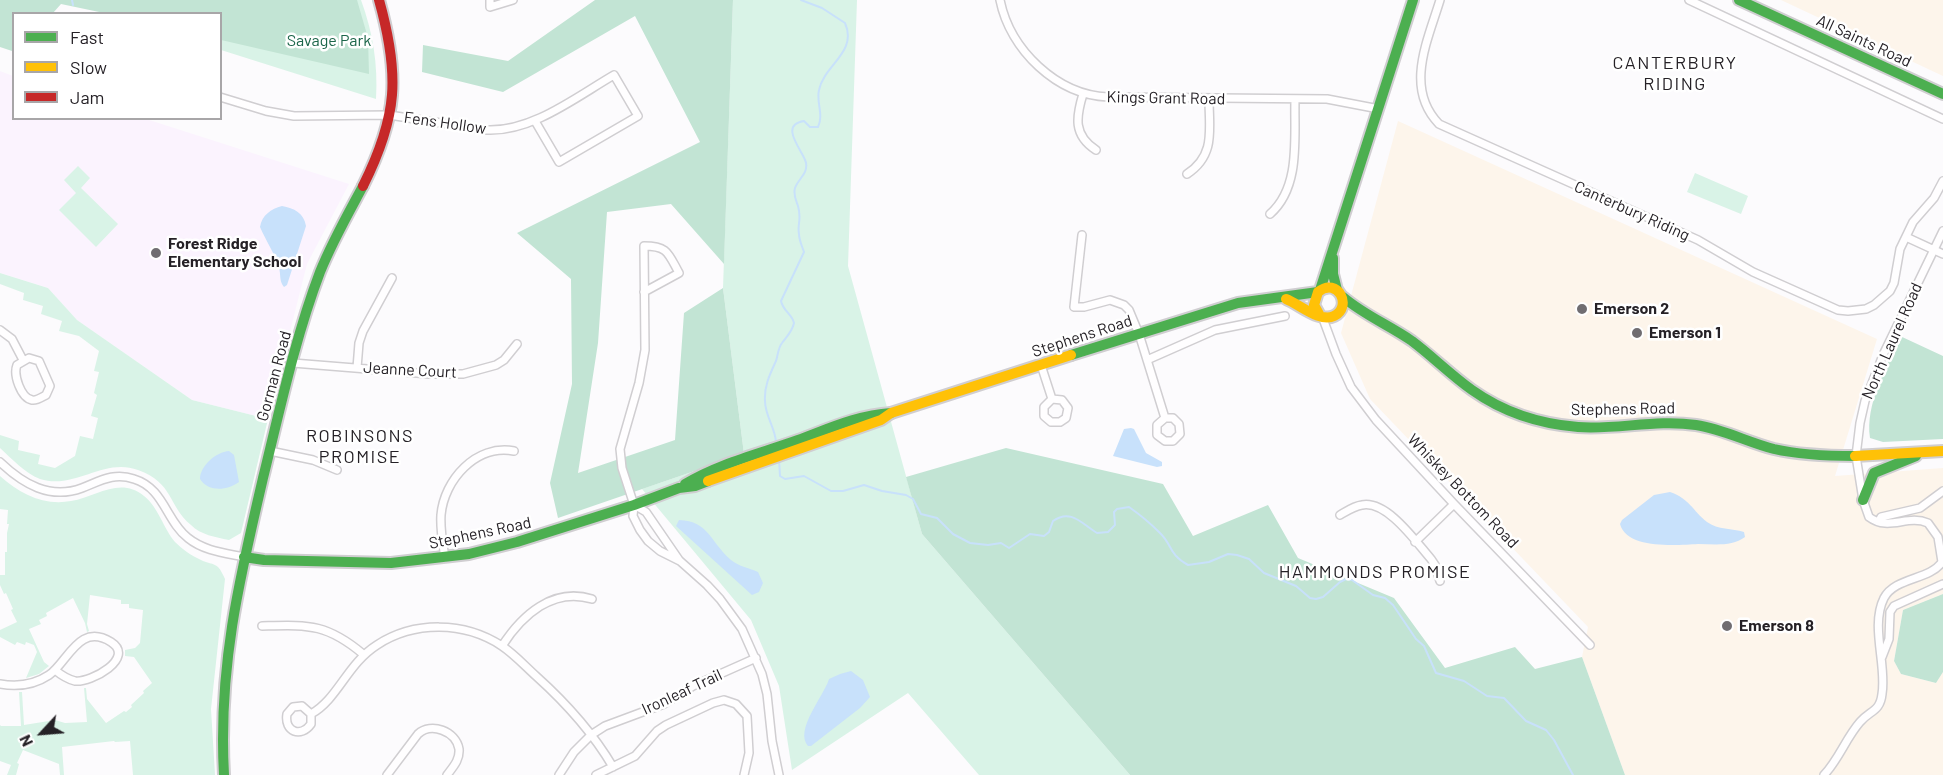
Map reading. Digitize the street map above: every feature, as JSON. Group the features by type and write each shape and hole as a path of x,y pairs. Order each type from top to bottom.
{"street":[{"name":"Gorman Road","path":"224,775 221,730 224,672 231,617 270,451 323,263 378,155 389,115 393,85 392,63 390,43 378,0"},
{"path":"490,0 490,7 513,0"},
{"name":"Kings Grant Road","path":"999,0 1013,33 1038,66 1053,79 1083,94 1108,97 1342,101 1378,109"},
{"path":"1334,246 1333,274 1343,307 1332,317 1321,315 1314,305 1314,300 1334,246 1413,0"},
{"name":"Canterbury Riding","path":"1440,0 1422,55 1420,76 1428,109 1433,118 1446,129 1698,240 1753,272 1838,310 1866,309 1883,298 1894,283 1898,256 1913,222 1934,198 1943,181"},
{"path":"1689,0 1943,119"},
{"name":"All Saints Road","path":"1739,0 1943,94"},
{"name":"Fens Hollow","path":"222,98 286,115 389,115 495,130 516,128 535,121 614,75 638,116 559,162 535,121"},
{"path":"1083,94 1077,113 1077,122 1087,145 1096,150"},
{"path":"1187,174 1201,163 1208,148 1209,99"},
{"path":"1270,214 1284,199 1292,173 1295,99"},
{"name":"North Laurel Road","path":"1863,500 1856,456 1860,423 1873,377 1943,231"},
{"path":"1082,235 1074,307 1084,308 1110,300 1118,302 1129,310 1139,334 1165,418"},
{"path":"1906,237 1943,254"},
{"path":"644,292 679,273 668,252 663,248 644,246 644,292 645,350 620,449 622,468 634,505 633,516 640,530 648,542 680,561"},
{"path":"357,368 359,343 363,331 392,278"},
{"path":"1319,291 1328,287 1340,293"},
{"name":"Stephens Road","path":"244,557 264,560 392,562 445,558 517,542 634,505 679,488 695,486 759,458 816,438 881,420 891,413 1238,303 1319,291"},
{"name":"Stephens Road","path":"1340,293 1368,316 1405,337 1472,390 1520,416 1580,427 1659,422 1689,424 1720,430 1781,450 1823,456 1943,451"},
{"name":"Stephens Road","path":"1284,298 1298,302 1321,315"},
{"name":"Stephens Road","path":"1339,313 1368,316"},
{"name":"Whiskey Bottom Road","path":"1334,345 1333,329 1339,313"},
{"name":"Whiskey Bottom Road","path":"1321,315 1343,371 1362,403 1389,436 1590,645"},
{"path":"1147,360 1215,330 1285,316"},
{"path":"0,330 12,339 23,360"},
{"name":"Jeanne Court","path":"293,363 429,374 463,374 496,365 504,360 517,344"},
{"path":"29,358 39,361 50,386 46,395 36,400 24,394 15,375 17,365 23,360 29,358"},
{"path":"1041,365 1052,399"},
{"path":"445,558 441,514 449,488 458,474 477,457 496,450 514,451"},
{"path":"270,451 313,460 337,470"},
{"path":"1824,775 1860,721 1878,708 1883,693 1878,627 1884,597 1897,587 1939,566 1942,559 1938,537 1928,523 1910,520 1884,525 1869,517 1863,500 1869,480 1874,473 1926,452"},
{"path":"0,462 21,481 51,492 79,489 98,480 115,476 144,483 160,497 174,524 189,539 208,549 244,557"},
{"path":"1879,521 1881,517 1920,508 1943,491"},
{"path":"1340,515 1360,505 1370,504 1389,513 1436,565 1440,581"},
{"path":"1415,542 1454,504"},
{"path":"634,505 646,512 680,561 720,598 742,629 756,658 767,694 772,741 779,775"},
{"path":"1881,660 1889,639 1890,612 1894,606 1943,584"},
{"path":"502,646 522,619 546,603 580,595 592,599"},
{"path":"262,626 300,625 327,630 349,642 363,654"},
{"path":"311,714 320,709 329,699 363,654 392,636 425,627 465,630 502,646 554,692 591,735 613,767"},
{"path":"0,684 30,684 48,676 74,646 89,638 97,637 111,642 118,651 113,664 89,680 68,679 55,670"},
{"name":"Ironleaf Trail","path":"559,775 574,752 591,735 619,719 664,704 693,686 756,658"},
{"path":"596,775 634,756 657,731 666,725 724,700 736,704 747,716 749,753 744,775"},
{"path":"387,775 418,734 422,730 435,727 453,739 459,750 456,763 447,775"}],"shaded area":[{"path":"1781,0 1943,0 1943,76"},
{"name":"Forest Ridge Elementary School","path":"0,71 12,76 12,120 149,120 349,184 307,264 268,419 192,400 77,320 48,288 0,273"},
{"path":"1398,121 1877,339 1835,476 1943,468 1943,594 1903,610 1894,661 1901,674 1936,683 1943,672 1943,775 1625,775 1582,657 1588,627 1370,399 1341,333"}],"green space":[{"name":"Savage Park","path":"0,0 357,0 368,38 369,74 222,40 222,12 99,12 61,4 54,12 12,12 12,51 0,47"},
{"name":"Savage Park","path":"65,0 361,0 374,49 376,99 222,50 222,12 198,12"},
{"path":"595,0 733,0 724,264 671,204 607,212 598,343 578,473 675,440 684,313 723,288 744,454 558,518 550,483 572,384 571,279 517,233 700,142 635,16 503,92 422,72 423,45 508,61"},
{"path":"733,0 857,0 848,266 922,534 1130,775 979,775 908,693 792,770 779,686 751,620 642,489 744,454 723,288"},
{"path":"78,166 90,178 81,188 118,224 96,247 59,210 76,193 64,180"},
{"path":"1695,173 1748,196 1741,214 1687,192"},
{"path":"0,273 48,288 77,320 192,400 268,419 241,533 229,540 199,531 184,518 158,481 138,470 113,467 65,480 40,479 29,473 0,448 0,435 19,441 18,450 40,455 38,464 55,468 75,456 80,436 93,439 98,418 91,416 97,395 94,393 99,372 94,371 99,351 79,336 59,331 62,321 41,314 43,306 23,300 24,293 0,284"},
{"path":"1900,336 1943,356 1943,439 1883,442 1870,438 1869,425 1874,399"},
{"path":"1006,448 1163,484 1193,536 1268,505 1298,558 1394,598 1445,668 1515,647 1535,669 1582,657 1625,775 1130,775 922,534 906,477"},
{"path":"0,476 24,493 51,502 71,501 117,488 135,490 153,506 178,545 203,561 218,567 225,579 211,709 215,775 133,775 130,741 114,741 62,747 64,775 60,775 59,764 23,750 17,763 19,764 16,775 7,775 11,765 0,761 0,725 21,726 19,692 22,692 24,725 55,720 65,723 87,722 84,688 86,688 87,699 106,723 132,707 131,705 152,683 134,657 125,656 125,650 135,648 140,643 143,610 129,608 129,604 121,604 121,600 90,595 87,624 89,631 87,632 73,598 46,613 47,616 39,620 41,624 29,629 44,662 49,666 39,674 26,678 37,652 34,645 17,642 15,645 0,637 0,630 17,622 6,593 4,594 0,585 0,575 5,575 9,524 7,524 8,510 0,509"},
{"path":"1943,594 1943,672 1936,683 1901,674 1894,661 1903,610"}],"water":[{"path":"282,206 298,212 306,226 287,285 284,287 277,263 260,227 268,213"},
{"path":"1124,429 1134,429 1146,453 1162,462 1162,466 1157,467 1113,456"},
{"path":"229,451 234,455 239,482 218,489 203,483 200,479 206,465 214,457"},
{"path":"1670,492 1687,501 1711,525 1744,532 1745,537 1723,544 1666,545 1642,542 1625,532 1620,524 1622,520 1654,495"},
{"path":"679,520 697,524 709,534 731,560 758,572 763,583 759,592 752,595 676,526"},
{"path":"851,671 863,680 870,697 860,708 808,746 805,739 807,722 829,679"}],"waterway":[{"path":"72,0 73,5"},
{"path":"776,442 765,406 765,390 780,347 794,323 781,301 804,252 799,230 799,211 794,193 796,185 806,170 806,163 795,140 793,128 804,121 810,127 818,127 820,122 819,90 822,81 844,50 848,33 845,23 822,8 801,0"},
{"path":"779,459 780,476 785,479 804,476 831,491 843,491 864,485 906,495 913,499 921,514 937,518 953,534 970,543 988,545 1001,543 1009,548 1030,534 1044,536 1049,532 1053,521 1065,516 1076,519 1097,533 1108,532 1115,525 1114,512 1117,509 1129,507 1159,532 1177,557 1188,565 1209,562 1228,554 1237,555 1249,559 1264,573 1296,586 1310,598 1316,599 1323,597 1340,582 1346,579 1352,580 1373,595 1385,598 1393,605 1416,639 1424,646 1436,673 1464,681 1487,696 1504,698 1526,721 1546,730 1573,775"}],"traffic: fast":[{"path":"1320,290 1413,0"},
{"path":"1739,0 1943,94"},
{"path":"224,775 223,736 227,661 246,553 263,478 288,374 311,297 340,228 363,186"},
{"path":"1333,258 1333,274 1337,290"},
{"path":"1071,355 1238,303 1318,292"},
{"path":"1343,297 1412,341 1484,398 1522,416 1550,423 1593,428 1681,423 1716,429 1784,451 1814,455 1855,456"},
{"path":"685,484 726,465 843,423 891,413"},
{"path":"1863,500 1874,473 1916,456"},
{"path":"244,557 264,560 391,563 469,554 517,542 634,505 679,488 695,486 708,481"}],"traffic: slow":[{"path":"1286,299 1316,315 1334,316 1340,312 1343,300 1337,290 1325,288 1318,292 1314,305 1319,314"},
{"path":"708,481 881,420 891,413 1071,355"},
{"path":"1855,456 1943,451"}],"traffic: jam":[{"path":"363,186 383,138 392,95 390,51 379,0"}],"place":[{"name":"Forest Ridge Elementary School","path":"156,253"},
{"name":"Emerson 2","path":"1582,309"},
{"name":"Emerson 1","path":"1637,333"},
{"name":"Emerson 8","path":"1727,626"}],"district":[{"name":"CANTERBURY RIDING","path":"1675,73"},
{"name":"ROBINSONS PROMISE","path":"360,446"},
{"name":"HAMMONDS PROMISE","path":"1375,572"}]}
